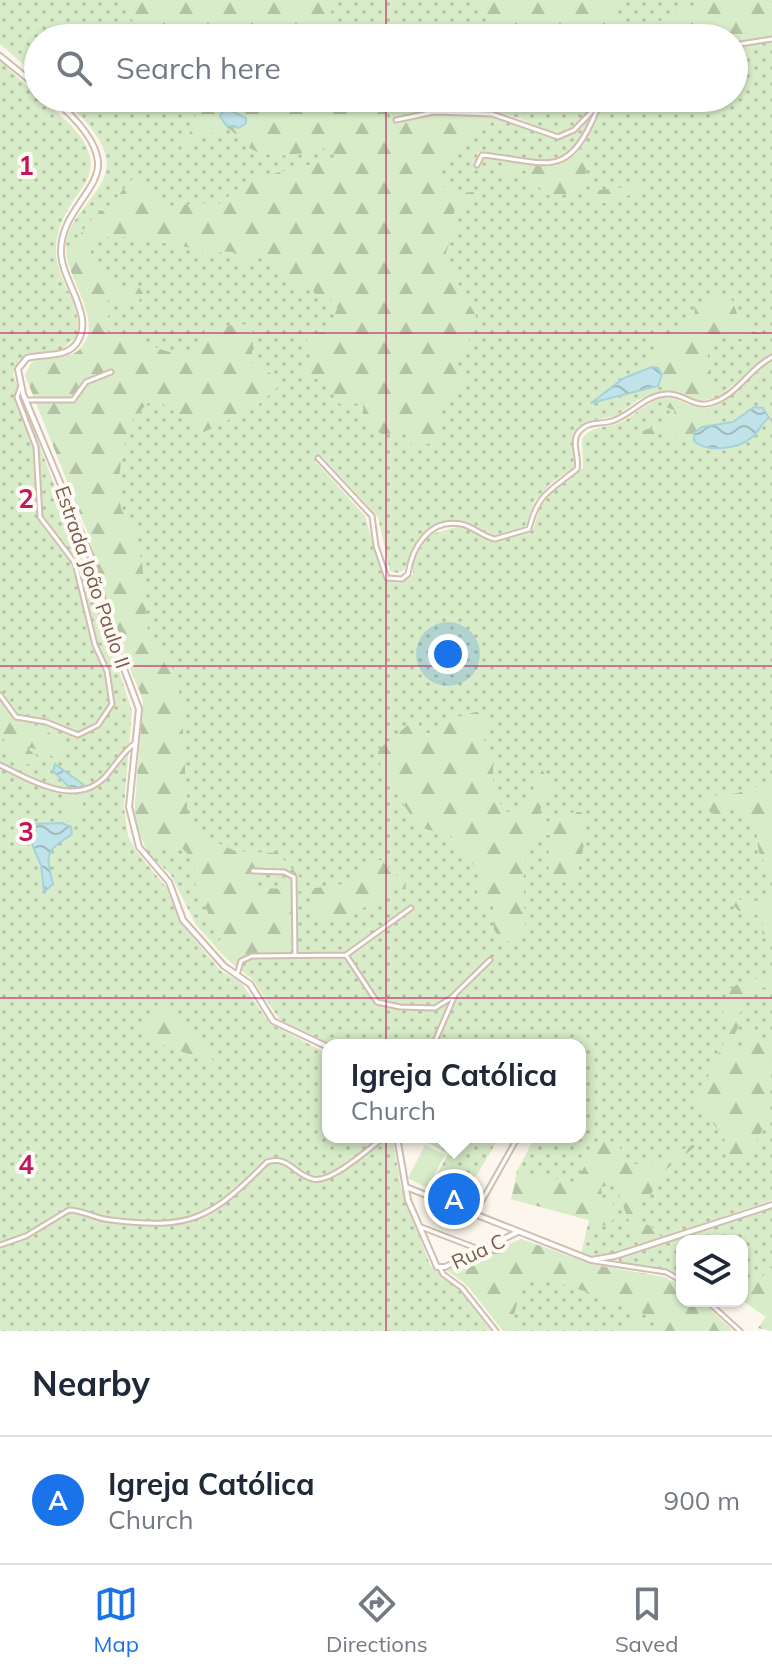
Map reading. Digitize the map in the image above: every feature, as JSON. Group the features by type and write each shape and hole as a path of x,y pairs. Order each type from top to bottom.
{"street":[{"path":"748,43 772,39"},
{"path":"0,56 24,76"},
{"path":"0,695 16,717 46,722 73,734 84,734 98,725 112,704 107,671 95,645 77,568 40,517 36,447 17,397 21,386 18,369 23,361 70,350 78,341 81,328 80,313 63,268 61,247 71,211 91,186 98,162 88,136 65,112"},
{"path":"396,120 434,112 492,114 558,137 570,133 593,112"},
{"path":"477,165 482,155 549,164 563,161 582,141 596,112"},
{"path":"318,458 372,516 375,541 387,578 402,579 408,574 410,559 422,537 429,531 460,524 495,539 527,531 538,502 550,488 577,469 575,439 588,425 611,422 637,404 665,394 697,406 714,403 735,390 755,367 772,357"},
{"path":"26,400 73,400 86,382 111,372"},
{"name":"Estrada João Paulo II","path":"21,386 90,554 117,650 137,701 137,741 129,807 135,838 146,858 169,882 183,920 224,966 250,984 273,1021 322,1044"},
{"path":"0,765 46,786 79,792 102,779 137,741"},
{"path":"253,871 284,872 294,877 295,955"},
{"path":"237,975 241,961 247,957 346,955 411,908"},
{"path":"346,955 372,997 384,1005 431,1009 455,994 490,960"},
{"path":"436,1039 455,994"},
{"path":"0,1245 33,1232 69,1210 115,1221 184,1222 220,1207 267,1162 285,1162 309,1178 320,1179 339,1171 376,1143"},
{"path":"398,1143 417,1225 432,1260 443,1274 462,1288 496,1331"},
{"path":"474,1215 515,1143"},
{"path":"406,1187 516,1233 591,1260 666,1272 676,1278"},
{"path":"591,1260 615,1256 772,1205"},
{"path":"417,1225 481,1250"},
{"name":"Rua C","path":"440,1268 516,1233"},
{"path":"714,1307 740,1331"}],"green space":[{"path":"0,0 772,0 772,37 748,41 748,24 24,24 24,65 0,44"},
{"path":"123,0 325,0 337,24 134,24"},
{"path":"467,0 616,0 614,24 496,24"},
{"path":"705,0 768,0 772,3 772,37 748,41 748,24 653,24"},
{"path":"772,42 772,354 717,398 699,401 663,391 638,400 616,416 589,421 573,434 574,467 550,484 535,501 525,527 492,536 464,521 434,527 420,536 404,570 398,573 390,571 378,517 322,456 315,461 365,516 384,580 399,583 413,575 413,562 428,535 460,526 496,542 533,530 540,508 552,492 583,468 582,439 590,431 622,422 658,399 671,398 700,408 714,406 730,397 772,359 772,1200 608,1256 581,1255 589,1220 511,1199 517,1171 532,1143 586,1143 586,1039 322,1040 280,1020 252,979 226,958 196,925 171,875 147,852 134,816 145,705 118,639 89,536 25,375 32,362 75,353 86,340 89,329 86,305 67,257 66,245 74,222 103,180 106,157 94,132 77,112 423,112 394,119 396,123 432,115 490,115 509,118 557,139 575,132 595,112 584,134 561,157 535,161 478,152 476,165 480,157 556,166 566,162 582,147 600,112 748,112 748,45"},
{"path":"0,61 24,84 24,112 56,112 80,136 91,160 90,173 64,218 56,244 58,265 77,315 76,337 61,350 19,360 13,374 89,578 132,711 124,807 128,836 136,851 166,887 183,926 221,971 241,982 269,1023 322,1051 322,1143 393,1143 401,1187 430,1265 457,1287 491,1331 0,1331"},
{"path":"195,112 386,112 389,121 395,123 432,115 500,116 447,159 437,175 439,184 457,193 473,192 476,195 474,202 454,211 455,228 444,258 476,316 467,348 455,361 464,385 445,403 440,414 442,440 413,448 404,433 382,434 364,424 363,403 342,405 336,401 331,386 314,378 296,377 309,363 311,347 305,337 327,331 337,309 330,299 314,293 312,281 300,288 290,289 289,275 277,264 260,257 246,267 240,255 225,251 205,261 202,260 203,252 197,248 139,239 109,237 97,239 89,245 109,279 126,290 135,282 143,293 139,301 124,308 119,298 107,301 110,313 104,324 110,334 181,353 199,349 205,331 211,327 248,324 254,334 251,362 275,376 280,385 257,406 204,432 160,402 148,403 134,417 122,453 118,487 121,509 134,532 142,562 148,632 169,657 181,698 188,822 199,834 235,851 278,853 310,889 342,884 374,860 381,860 405,883 406,889 384,891 352,914 325,919 315,918 311,893 298,891 292,873 252,869 252,873 258,874 257,888 292,889 293,953 253,954 246,956 236,967 215,947 223,935 210,917 194,881 195,861 180,846 159,850 141,838 134,816 143,699 118,639 89,536 25,375 32,362 64,358 82,347 88,336 89,323 66,253 94,216 109,206 136,175 140,174 145,188 157,196 158,207 206,203 216,206 249,180 339,157 321,147 295,154 257,152 225,127 180,149 195,124"},
{"path":"489,112 589,112 572,129 558,134 512,116"},
{"path":"574,156 582,157 587,167 584,188 588,191 636,186 641,190 608,204 577,192 552,197 536,184 524,184 530,176 528,170 506,174 503,171 510,161 556,166"},
{"path":"720,297 731,298 749,330 764,334 747,341 722,333 702,346 707,351 713,386 725,393 699,401 658,386 662,382 660,371 647,368 646,363 658,356 648,336 657,331 663,339 671,340 688,327 686,316 695,316 694,304"},
{"path":"671,398 707,411 712,425 694,433 699,447 660,431 648,439 641,437 643,431 675,418 674,410 663,406"},
{"path":"0,699 15,719 43,729 54,737 65,751 63,758 58,760 42,750 26,747 43,762 23,765 4,740"},
{"path":"479,711 488,718 484,744 493,763 493,785 503,809 508,812 524,808 542,770 550,786 539,816 541,825 564,813 581,812 583,818 581,861 570,883 560,881 550,872 550,835 536,835 530,845 524,867 525,927 511,941 503,941 494,930 493,905 478,901 477,890 486,875 481,875 451,836 419,827 386,779 379,760 378,750 419,717 419,730 431,734 450,719"},
{"path":"772,781 772,875 760,855 752,819 732,808 721,816 711,813 705,805 716,795 736,793"},
{"path":"65,793 84,796 80,823 61,820"},
{"path":"772,893 772,945 762,935 763,920 750,910 739,911 731,903 734,899 759,901"},
{"path":"772,976 772,986 745,991 743,1009 738,1015 739,1025 731,1043 734,1052 741,1051 744,1034 754,1020 755,1037 772,1042 770,1095 762,1130 755,1145 745,1155 731,1161 726,1157 724,1136 709,1119 715,1111 701,1114 696,1102 727,1036 723,1010 727,993 739,984"},
{"path":"162,1005 216,1064 161,1044 154,1047 153,1039 146,1040 144,1031 147,1023 156,1006"},
{"path":"603,1141 618,1142 625,1161 634,1164 654,1162 701,1142 664,1171 651,1194 636,1204 640,1221 652,1227 663,1239 642,1246 638,1242 642,1236 634,1235 615,1184 601,1187 602,1198 613,1202 614,1218 609,1225 592,1226 589,1220 511,1199 521,1164 532,1179 541,1176 551,1182 552,1178 572,1182"},
{"path":"429,1143 496,1143 460,1204 428,1191 448,1154"},
{"path":"425,1145 445,1155 427,1188 408,1178"},
{"path":"772,1208 772,1331 758,1328 766,1317 748,1304 748,1235 689,1235"},
{"path":"521,1239 590,1264 673,1281 676,1283 676,1307 707,1307 733,1331 503,1331 462,1279 447,1271"},
{"path":"521,1239 590,1264 665,1277 676,1283 676,1307 707,1307 733,1331 657,1331 653,1322 639,1311 534,1276 524,1281 511,1324 516,1331 503,1331 470,1287 447,1271"},
{"path":"676,1239 676,1276 660,1269 620,1264 618,1258"},
{"path":"772,1268 772,1331 758,1328 766,1317 748,1304 748,1283 757,1281"},
{"path":"638,1315 652,1331 623,1331"}],"water":[{"path":"222,112 233,112 246,118 246,123 239,128 226,125 220,116"},
{"path":"652,367 658,368 662,375 658,386 591,403 624,378"},
{"path":"754,407 763,408 769,418 745,442 714,448 694,441 694,433 702,427 733,422"},
{"path":"55,764 84,785 72,790 53,771"},
{"path":"62,823 71,827 72,834 50,853 53,884 44,892 41,865 26,830 34,824"}],"place":[{"name":"Igreja Católica","path":"454,1199"}]}
